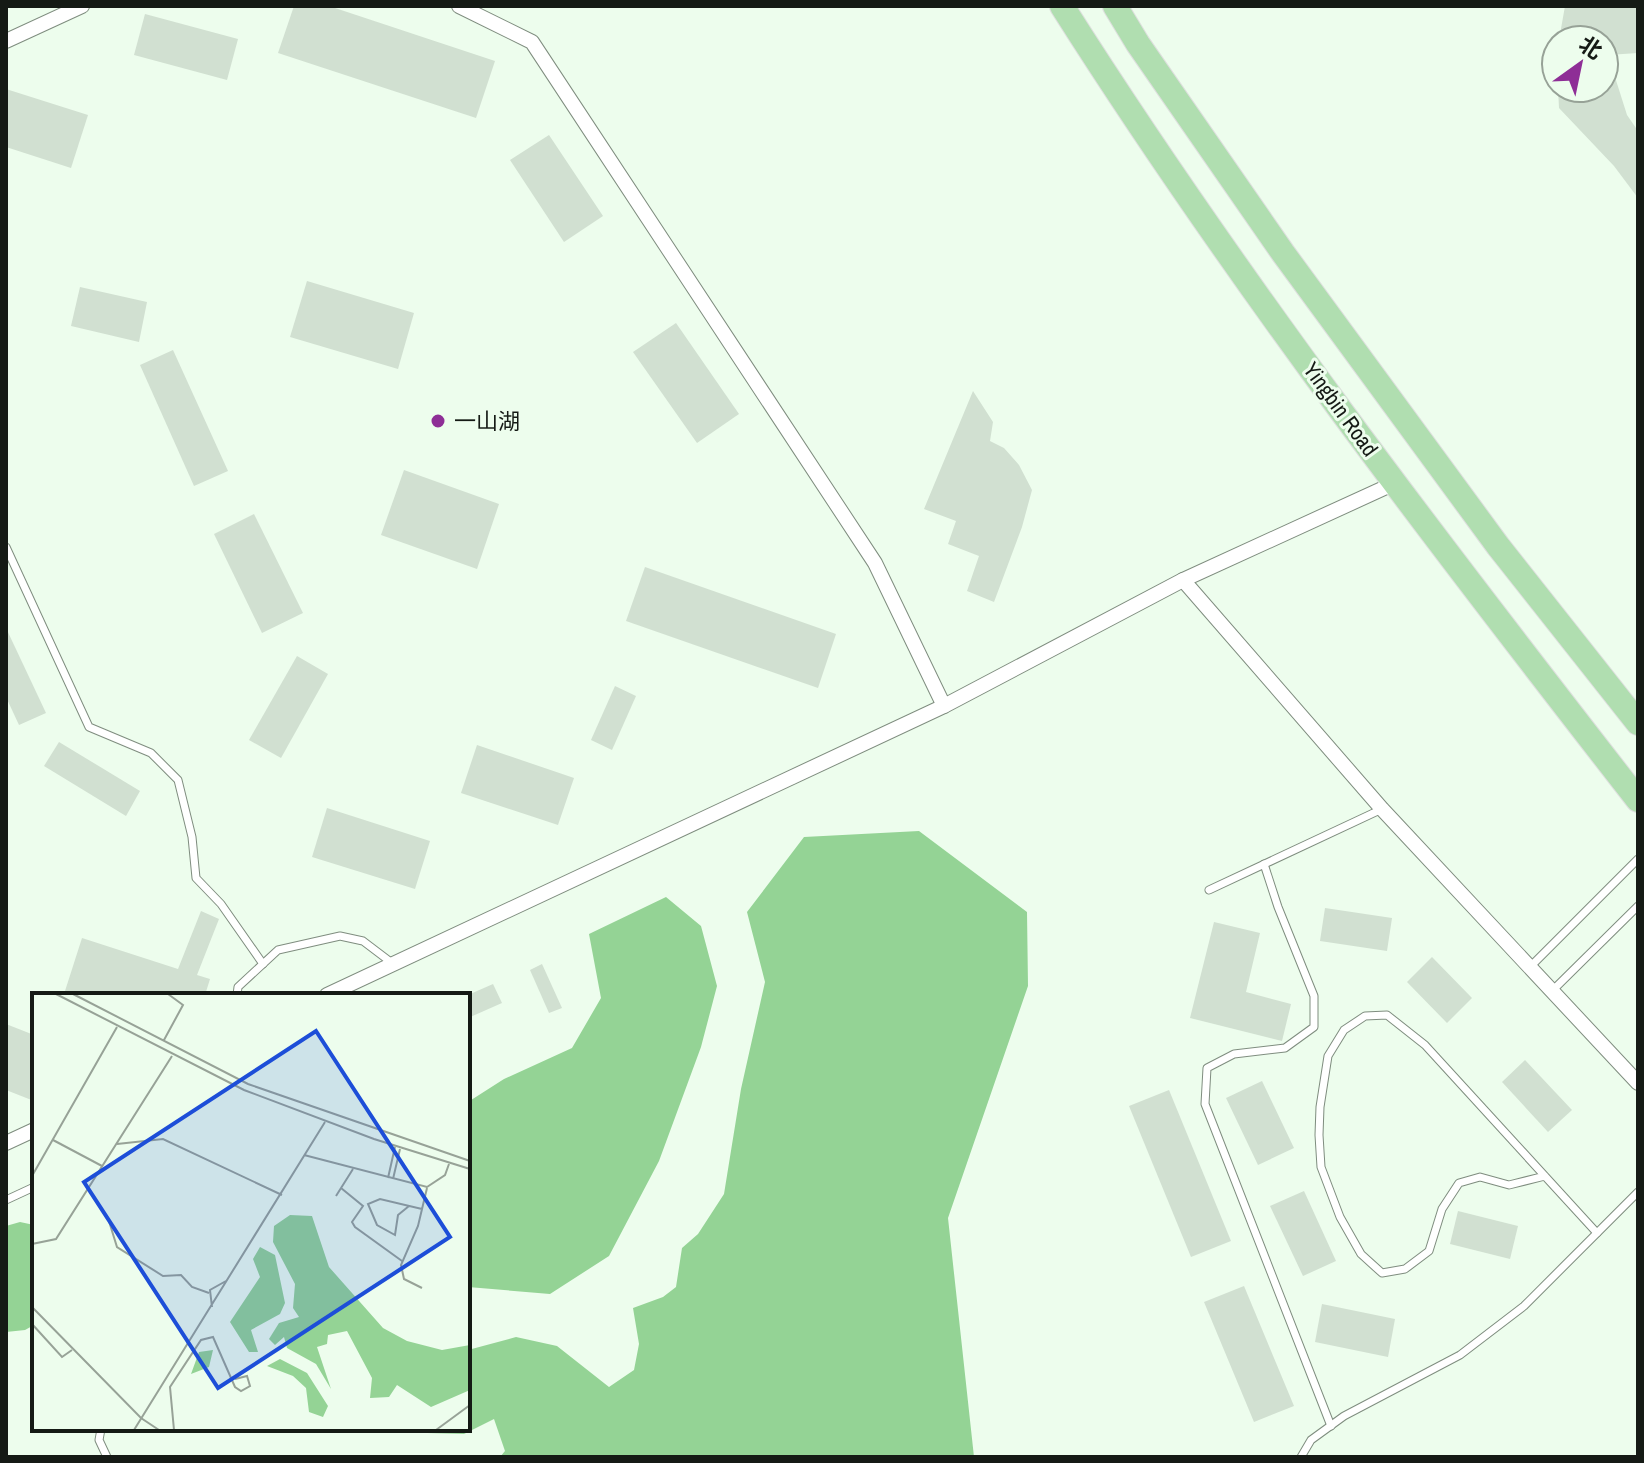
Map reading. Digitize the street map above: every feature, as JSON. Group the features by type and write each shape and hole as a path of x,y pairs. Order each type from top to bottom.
{"highway":[{"name":"Yingbin Road","path":"1062,6 1249,284 1395,483 1638,800"},
{"name":"Yingbin Road","path":"1115,6 1283,253 1498,546 1638,723"}],"street":[{"path":"6,41 82,6"},
{"path":"459,6 532,42 875,563 944,706"},
{"path":"331,993 944,706 1183,580 1395,483"},
{"path":"1183,580 1382,809 1638,1083"},
{"path":"6,1143 32,1131"}],"lane":[{"path":"6,547 89,727 151,753 178,780 192,837 196,878 221,904 263,964"},
{"path":"1209,890 1382,809"},
{"path":"1530,967 1638,859"},
{"path":"1264,864 1314,996 1314,1027 1285,1048 1234,1054 1207,1068 1205,1104 1331,1426"},
{"path":"1552,991 1638,906"},
{"path":"237,993 238,987 278,950 340,936 363,941 393,964"},
{"path":"1545,1176 1509,1185 1480,1177 1459,1183 1442,1209 1429,1251 1405,1269 1382,1273 1361,1254 1340,1217 1321,1167 1320,1107 1328,1056 1344,1030 1365,1016 1387,1015 1425,1045 1545,1176 1597,1233"},
{"path":"6,1200 32,1188"},
{"path":"1301,1457 1311,1440 1344,1416 1460,1355 1524,1306 1638,1192"},
{"path":"101,1431 99,1440 107,1457"}],"shaded area":[{"path":"919,831 1027,912 1028,986 948,1218 974,1457 500,1457 505,1451 494,1419 470,1431 470,1349 516,1337 557,1346 609,1387 634,1370 639,1344 633,1308 663,1297 676,1287 682,1248 698,1234 724,1194 741,1089 765,982 747,912 804,837"},
{"path":"666,897 701,926 717,986 701,1047 659,1161 609,1256 550,1294 470,1287 470,1101 504,1079 572,1048 601,998 589,934"},
{"path":"20,1222 32,1225 32,1326 6,1332 6,1226"},
{"path":"426,1431 470,1431 464,1434"}],"building":[{"path":"294,6 329,6 495,61 476,118 278,53"},
{"path":"1565,6 1638,6 1638,53 1620,54 1620,24 1562,24"},
{"path":"145,14 238,39 227,80 134,55"},
{"path":"6,89 88,115 71,168 6,147"},
{"path":"1620,93 1627,115 1638,131 1638,198 1614,166 1559,108 1559,104 1620,104"},
{"path":"549,135 603,216 564,242 510,160"},
{"path":"307,281 414,313 398,369 290,337"},
{"path":"80,287 147,302 139,342 71,326"},
{"path":"676,323 739,414 697,443 633,352"},
{"path":"173,350 228,471 194,486 140,365"},
{"path":"973,391 993,422 990,441 1004,448 1019,465 1032,490 1022,527 994,602 967,591 979,556 948,544 956,521 924,509"},
{"path":"404,470 499,504 477,569 381,535"},
{"path":"254,514 303,613 262,633 214,534"},
{"path":"645,567 836,634 818,688 626,621"},
{"path":"6,628 46,713 19,725 6,697"},
{"path":"297,656 328,674 281,758 249,740"},
{"path":"615,686 636,696 612,750 591,740"},
{"path":"59,742 140,791 126,816 44,766"},
{"path":"477,745 574,778 558,825 461,793"},
{"path":"327,808 430,841 415,889 312,857"},
{"path":"1325,908 1392,918 1387,951 1320,941"},
{"path":"201,911 219,919 197,975 210,979 206,993 65,991 82,938 178,969"},
{"path":"1214,922 1260,933 1246,992 1291,1004 1282,1041 1190,1018"},
{"path":"1432,957 1472,998 1447,1023 1407,982"},
{"path":"542,964 562,1008 549,1013 530,970"},
{"path":"493,984 502,1003 470,1017 470,994"},
{"path":"6,1024 32,1034 32,1100 6,1090"},
{"path":"1525,1060 1572,1110 1548,1132 1502,1082"},
{"path":"1262,1081 1294,1148 1258,1165 1226,1098"},
{"path":"1169,1090 1231,1241 1191,1257 1129,1106"},
{"path":"1304,1191 1336,1261 1303,1276 1270,1206"},
{"path":"1458,1211 1518,1226 1510,1259 1450,1244"},
{"path":"1244,1286 1294,1406 1254,1422 1204,1302"},
{"path":"1322,1304 1395,1319 1388,1357 1315,1342"}],"place":[{"name":"一山湖","path":"438,421"}]}
